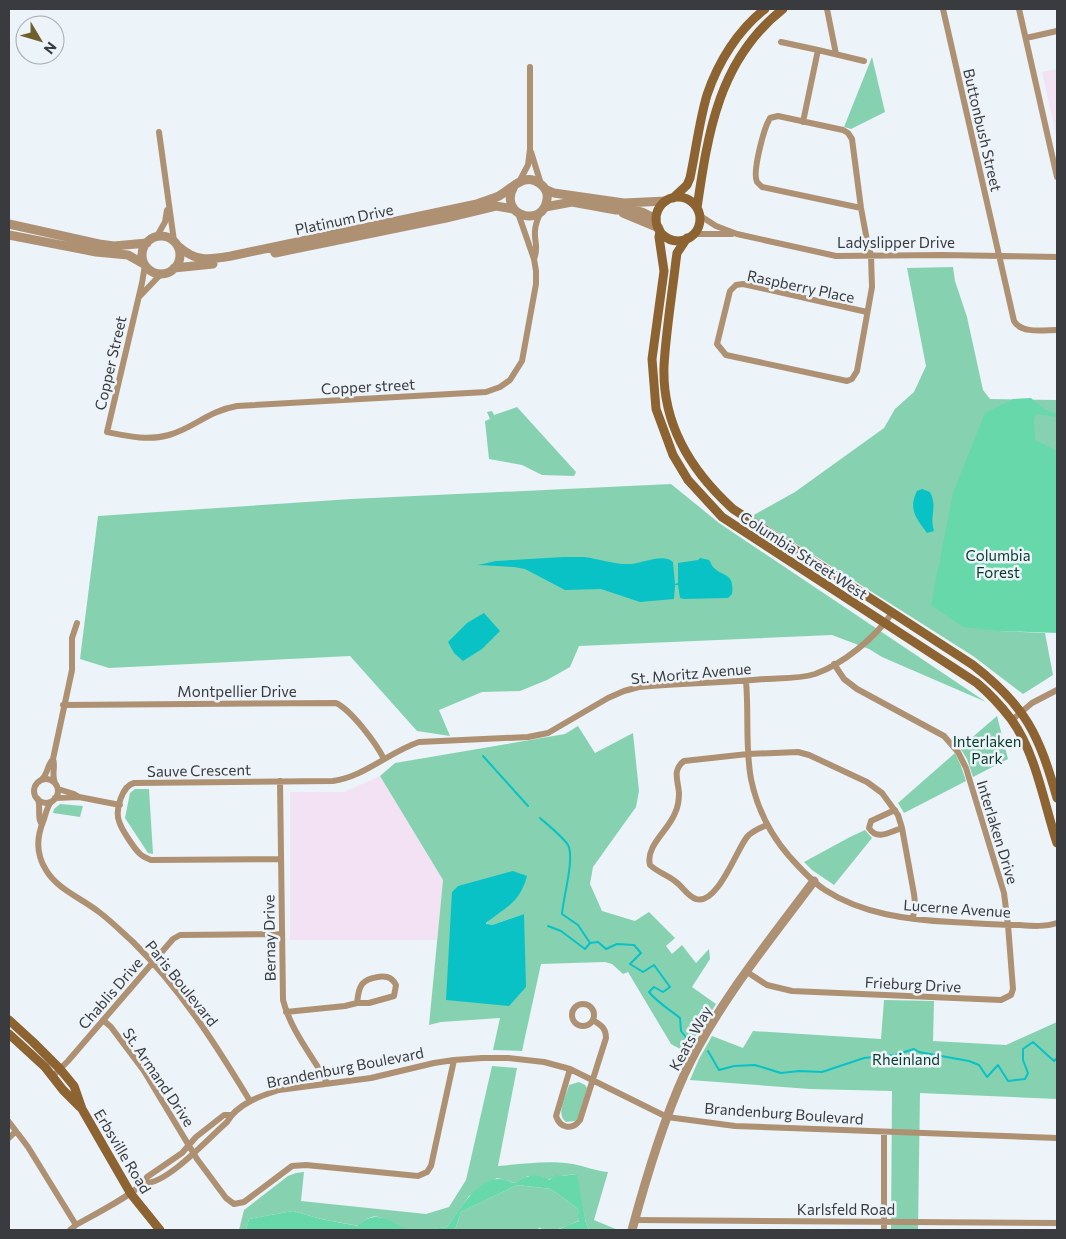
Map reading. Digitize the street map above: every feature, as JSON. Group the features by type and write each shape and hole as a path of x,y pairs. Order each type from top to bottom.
{"main road":[{"path":"765,9 745,27 714,78 702,115 687,185 661,206 658,226 667,237 674,240 690,236 697,229 701,176 715,116 728,78 748,44 783,9"},
{"path":"669,199 687,199 698,212"},
{"name":"Columbia Street West","path":"658,226 664,272 652,359 652,381 656,409 673,455 688,480 722,517 977,683 994,698 1012,720 1029,752 1057,842"},
{"name":"Columbia Street West","path":"690,236 678,253 676,260 664,367 667,400 674,425 690,461 710,488 733,509 973,665 1007,695 1022,712 1040,743 1057,798"},
{"name":"Erbsville Road","path":"9,1020 60,1069 74,1086 82,1109 131,1194 160,1230"},
{"name":"Erbsville Road","path":"9,1034 34,1057 82,1109"}],"street":[{"path":"827,9 836,54"},
{"name":"Buttonbush Street","path":"943,9 1015,324 1024,329 1057,330"},
{"path":"1019,9 1057,177"},
{"path":"1026,38 1057,31"},
{"path":"781,42 864,61"},
{"path":"818,50 803,122 778,116 770,118 765,126 755,173 757,182 762,188 861,208"},
{"path":"530,67 530,149 528,165 510,197 534,259"},
{"name":"Raspberry Place","path":"803,122 843,130 852,139 861,208 871,255 872,287 857,371 852,379 847,382 726,355 717,344 730,291 736,285 743,284 867,312"},
{"path":"9,235 96,252 128,255 156,273 162,273 174,268 180,258 168,206 159,132"},
{"path":"530,149 547,195 537,220 535,231 538,250 534,259"},
{"path":"516,184 530,179 554,193 624,203 669,199"},
{"name":"Platinum Drive","path":"176,243 188,255 195,258 206,259 231,256 461,208 494,198 516,184"},
{"path":"516,211 530,216 543,209 572,202 616,210 634,210 658,226"},
{"path":"9,224 99,244 114,246 147,243 157,236 164,222 168,206"},
{"name":"Platinum Drive","path":"174,268 226,263 496,206 516,211"},
{"name":"Ladyslipper Drive","path":"698,212 716,226 737,234 836,256 1057,257"},
{"name":"Ladyslipper Drive","path":"690,236 737,234"},
{"path":"157,236 163,236 176,243"},
{"path":"144,265 142,254 147,243"},
{"name":"Copper street","path":"107,432 136,438 169,435 184,429 211,413 237,406 481,392 498,388 510,380 522,361 536,284 534,259"},
{"name":"Copper Street","path":"107,432 144,265"},
{"name":"Copper Street","path":"138,299 162,273"},
{"name":"St. Moritz Avenue","path":"280,781 345,780 404,747 419,742 528,737 548,733 608,698 624,691 638,688 802,676 823,670 868,642 892,613"},
{"path":"53,800 57,786 53,775 53,759 72,670 72,638 77,623"},
{"name":"Interlaken Drive","path":"834,664 850,685 944,736 958,752 966,768 1000,880 1008,925"},
{"name":"Lucerne Avenue","path":"746,681 748,754 755,795 767,825 780,845 814,881 842,899 876,912 936,922 1043,926 1057,923"},
{"path":"1012,720 1032,703 1057,690"},
{"name":"Montpellier Drive","path":"64,705 336,703 343,707 370,736 384,759"},
{"path":"767,825 752,832 747,837 730,868 712,894 704,900 692,898 676,882 650,865 651,850 674,817 678,807 679,793 676,771 684,760 791,751 809,755 872,785 895,810 902,828 915,903 913,918"},
{"path":"53,759 45,776 35,787 38,799 43,802 79,797 120,805 119,822 139,853 151,860 281,859"},
{"path":"42,780 49,779 57,786 79,797"},
{"name":"Sauve Crescent","path":"120,805 124,788 134,783 280,781"},
{"name":"Bernay Drive","path":"280,781 283,1000 286,1012 326,1083"},
{"name":"Paris Boulevard","path":"38,799 40,808 39,820 41,823"},
{"name":"Paris Boulevard","path":"53,800 41,823 38,840 42,863 51,877 99,912 153,962 207,1032 250,1101"},
{"path":"895,810 870,820 869,828 873,834 879,836 902,828"},
{"name":"Keats Way","path":"632,1230 667,1117 684,1074 697,1049 747,972 814,881"},
{"name":"Frieburg Drive","path":"747,972 767,985 792,991 1001,1000 1011,995 1013,990 1008,925"},
{"name":"Chablis Drive","path":"52,1077 173,939 180,935 282,934"},
{"path":"286,1012 369,1003 387,999 394,996 396,984 392,979 385,976 368,980 362,983 357,1003"},
{"name":"St. Armand Drive","path":"103,1020 111,1027 144,1071 191,1149 226,1198 234,1204 244,1202 292,1166 306,1165 418,1176 422,1174 431,1166 454,1060"},
{"path":"570,1069 556,1116 562,1125 571,1127 578,1124 580,1120 606,1038 606,1032 602,1025 593,1020"},
{"name":"Brandenburg Boulevard","path":"70,1230 146,1183 152,1183 170,1173 191,1149 227,1122 231,1115 250,1101 279,1090 370,1078 454,1060 508,1058 544,1062 570,1069 667,1117 735,1126 1057,1138"},
{"path":"9,1122 28,1147 76,1225"},
{"path":"9,1138 16,1131"},
{"path":"884,1132 884,1230"},
{"name":"Karlsfeld Road","path":"634,1220 1057,1223"}],"shaded area":[{"path":"1057,69 1057,140 1042,72"},
{"path":"380,776 443,880 437,940 290,940 290,792 344,792"}],"green space":[{"path":"872,57 885,112 851,129 844,127"},
{"path":"953,267 955,281 967,317 983,390 990,399 1057,400 1057,622 1000,631 1045,633 1053,675 1023,694 973,656 752,516 795,492 884,428 895,409 914,392 926,366 907,268"},
{"name":"Columbia Forest","path":"1031,398 1046,410 1057,413 1057,417 1037,414 1034,419 1035,440 1057,451 1057,633 1000,631 963,627 931,605 953,493 985,413 1013,399"},
{"path":"517,407 576,472 574,476 542,475 522,465 489,459 485,421 490,419 487,412 492,411 494,415"},
{"path":"671,484 719,523 986,702 882,657 869,649 832,635 579,646 570,667 547,680 520,691 482,692 439,710 450,736 417,731 350,656 109,668 80,659 98,516 351,499"},
{"name":"Interlaken Park","path":"997,716 1008,759 973,777 967,759 960,748"},
{"path":"578,726 595,753 633,733 639,791 636,807 593,867 590,884 602,911 635,921 649,912 675,938 666,946 672,954 682,945 696,963 709,949 710,959 692,987 716,1004 689,1047 682,1050 671,1044 628,972 623,974 612,964 605,962 541,964 522,1051 493,1050 500,1018 441,1022 429,1025 443,880 380,776 395,763 565,734","holes":["512,871 486,925 492,925 524,914 446,1000"]},
{"path":"955,753 966,781 904,813 898,803"},
{"path":"135,789 149,789 153,854 148,853 125,818 130,793"},
{"path":"60,804 83,806 80,817 53,813 54,809"},
{"path":"865,830 872,838 834,885 804,862 850,837"},
{"name":"Rheinland","path":"884,1000 934,1001 933,1041 1006,1045 1057,1022 1057,1099 920,1093 918,1230 891,1230 892,1091 810,1089 690,1080 712,1036 743,1048 753,1031 881,1039"},
{"path":"492,1066 517,1068 498,1166 555,1162 608,1172 594,1220 618,1230 589,1230 576,1174 556,1176 548,1180 528,1176 515,1183 497,1178 469,1196 447,1227 412,1231 377,1217 366,1220 359,1226 321,1219 293,1211 249,1219 246,1230 239,1230 244,1210 288,1176 304,1172 301,1201 426,1214 449,1207 466,1180"},
{"path":"579,1082 587,1088 578,1118 575,1121 566,1122 561,1114 564,1099 569,1085"},
{"path":"577,1174 589,1230 557,1230 579,1221 578,1209 551,1189 517,1185 461,1212 455,1230 421,1230 447,1227 476,1189 491,1180 501,1179 515,1183 531,1176 540,1176 549,1180 556,1175"},
{"path":"517,1185 551,1189 578,1209 580,1220 555,1230 539,1228 537,1230 455,1230 461,1212"},
{"path":"293,1211 358,1226 371,1218 377,1217 389,1220 408,1230 246,1230 249,1219"}],"water":[{"path":"922,489 930,492 933,503 932,520 934,531 927,533 914,513 913,508 914,497 917,491"},
{"path":"584,557 625,564 659,558 669,559 673,562 675,584 678,583 678,563 698,560 700,558 709,560 713,567 730,578 732,594 728,598 684,599 680,598 678,585 675,585 674,599 640,602 601,589 565,590 525,569 478,565 496,561"},
{"path":"484,613 500,631 482,649 463,661 454,653 448,642 467,623"},
{"path":"513,871 527,876 521,892 507,908 486,924 492,925 524,914 526,987 509,1006 446,1000 452,892 458,886"}],"waterway":[{"path":"483,756 528,806"},
{"path":"540,818 568,845 570,859 562,914 578,925 590,943"},
{"path":"548,926 561,931 585,949 590,943 598,942 606,949 617,944 634,945 641,953 630,964 643,972 654,965 670,987 663,992 654,987 649,992 680,1018 681,1031 689,1041"},
{"path":"708,1051 719,1070 734,1066 755,1065 781,1073 799,1071 822,1072 864,1058 895,1055 914,1049 919,1052 969,1061 979,1065 987,1077 998,1065 1008,1081 1025,1079 1028,1073 1023,1060 1023,1049 1033,1042 1054,1061 1057,1058"}]}
